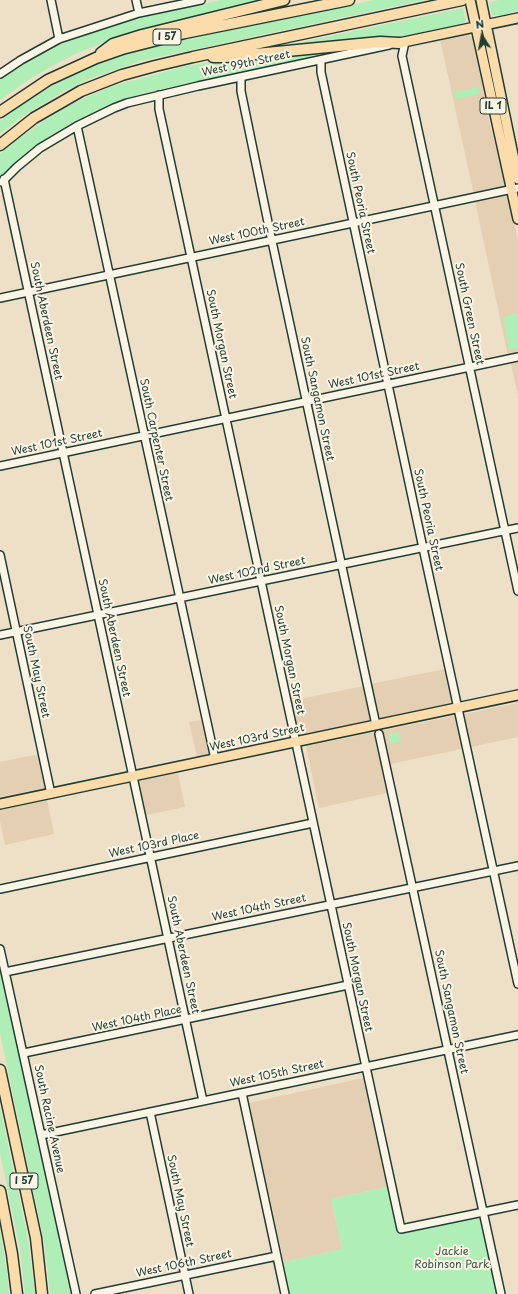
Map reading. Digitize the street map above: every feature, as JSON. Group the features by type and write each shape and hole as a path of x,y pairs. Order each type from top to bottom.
{"highway":[{"path":"96,58 113,44 142,35 284,0"},
{"name":"I 57","path":"0,112 48,80 96,58 154,40 349,0"},
{"name":"I 57","path":"0,145 34,118 81,92 122,75 193,57 462,0"},
{"path":"193,57 225,57 380,42 402,43"},
{"name":"I 57","path":"0,1070 36,1238 42,1294"},
{"name":"I 57","path":"0,1191 12,1254 17,1294"}],"main road":[{"name":"IL 1","path":"481,2 518,179"},
{"name":"IL 1","path":"471,3 515,189 518,219"},
{"name":"West 99th Street","path":"402,43 518,18"},
{"name":"West 103rd Street","path":"0,804 295,742 378,729 458,708 518,695"}],"street":[{"path":"51,0 59,39"},
{"path":"136,0 139,13"},
{"path":"0,74 21,60 59,39 139,13 200,0"},
{"name":"West 99th Street","path":"2,181 40,148 77,126 114,108 159,95 402,43"},
{"name":"South Green Street","path":"402,43 402,56 518,591"},
{"name":"South Peoria Street","path":"321,60 321,72 422,548 518,984"},
{"name":"South Sangamon Street","path":"241,77 241,91 272,240 501,1294"},
{"name":"South Morgan Street","path":"159,95 159,109 401,1229 483,1212"},
{"name":"South Carpenter Street","path":"77,126 214,759"},
{"name":"South Aberdeen Street","path":"2,181 28,292 203,1101"},
{"name":"West 100th Street","path":"0,298 515,189"},
{"name":"West 101st Street","path":"0,466 518,357"},
{"name":"West 102nd Street","path":"0,635 518,528"},
{"name":"South May Street","path":"0,555 51,794"},
{"name":"West 103rd Place","path":"0,889 313,823"},
{"name":"West 104th Street","path":"5,972 518,866"},
{"name":"South Racine Avenue","path":"0,949 76,1294"},
{"name":"West 104th Place","path":"24,1053 348,985"},
{"name":"West 105th Street","path":"41,1135 518,1035"},
{"path":"242,1093 285,1294"},
{"name":"South May Street","path":"150,1112 190,1294"},
{"path":"483,1212 518,1205"},
{"name":"West 106th Street","path":"95,1294 277,1256"}],"shaded area":[{"path":"467,34 473,39 489,121 507,188 474,195 440,39"},
{"path":"508,194 518,241 518,354 508,356 475,201"},
{"path":"518,361 518,395 511,363"},
{"path":"445,669 453,704 378,719 370,684"},
{"path":"364,686 371,721 298,736 290,701"},
{"path":"518,703 518,737 381,766 387,793 319,808 306,746"},
{"path":"201,720 209,754 197,757 189,722"},
{"path":"39,754 47,788 0,797 0,762"},
{"path":"178,773 185,807 142,816 135,782"},
{"path":"47,800 54,834 5,845 0,821 0,810"},
{"path":"363,1078 387,1187 331,1199 342,1249 284,1262 249,1103"}],"green space":[{"path":"220,0 274,0 155,26 114,38 73,55 56,64 31,78 0,100 0,78 28,61 61,44 85,34 135,19"},
{"path":"373,0 425,0 140,61 89,79 64,91 20,118 0,134 0,121 23,103 66,78 117,57 166,44"},
{"path":"499,0 518,0 518,11 503,15 492,15 489,2"},
{"path":"463,8 466,21 464,23 400,37 292,48 292,44"},
{"path":"349,49 153,91 121,100 79,119 56,132 30,150 0,177 0,154 11,144 65,108 82,99 116,85 186,66 234,59"},
{"path":"479,87 480,94 455,99 454,92"},
{"path":"518,313 518,348 509,350 503,317"},
{"path":"399,732 401,741 391,744 389,734"},
{"path":"0,965 72,1294 50,1294 44,1241 0,1033"},
{"path":"0,1107 27,1234 35,1294 25,1294 20,1249 0,1153"},
{"name":"Jackie Robinson Park","path":"387,1187 398,1234 476,1218 480,1219 497,1294 290,1294 284,1262 342,1249 331,1199"},
{"path":"0,1230 7,1272 9,1294 0,1294"}]}
